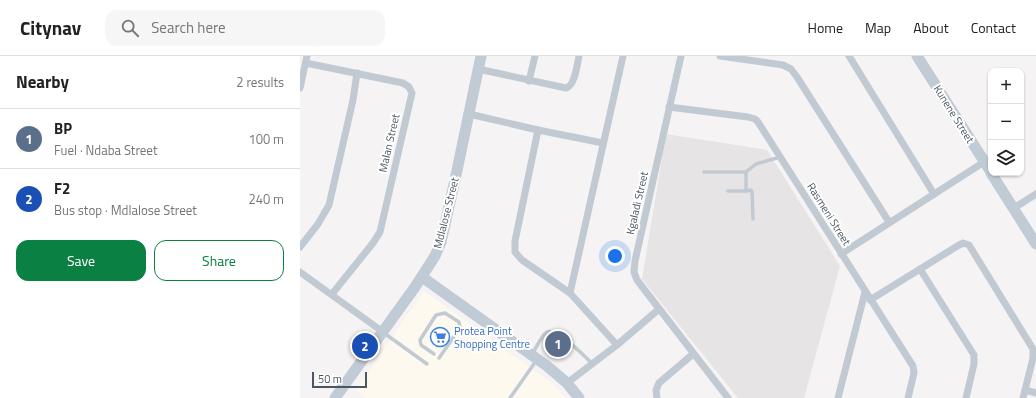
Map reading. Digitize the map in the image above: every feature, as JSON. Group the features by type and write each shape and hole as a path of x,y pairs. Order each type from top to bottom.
{"street":[{"name":"Mdlalose Street","path":"334,398 383,332 433,260 440,242 481,56"},
{"path":"529,81 535,56"},
{"path":"478,70 563,88 570,87 573,83 579,56"},
{"path":"570,293 623,56"},
{"name":"Kgaladi Street","path":"681,56 635,261 634,272 637,280 728,398"},
{"path":"720,56 786,66 792,70 889,222"},
{"path":"849,56 934,194"},
{"name":"Kunene Street","path":"917,56 988,168"},
{"path":"300,88 307,59"},
{"name":"Malan Street","path":"307,59 357,73 403,83 409,87 412,95 380,232 332,294"},
{"path":"300,247 318,224 329,206 338,170 357,73"},
{"name":"Rasmeni Street","path":"670,107 753,118 760,124 914,369 914,375 908,398"},
{"path":"469,114 603,143"},
{"path":"538,130 514,249 519,258 570,293 617,345"},
{"path":"841,254 984,162"},
{"name":"Kunene Street","path":"993,176 1036,244"},
{"path":"1014,208 1036,194"},
{"path":"870,300 960,244 970,246 1033,349 1034,355 1023,398"},
{"path":"920,269 974,353 974,364 966,398"},
{"path":"300,272 383,332"},
{"path":"422,277 535,357 567,383 579,398"},
{"path":"838,398 865,292"},
{"path":"567,383 617,345 659,309"},
{"path":"657,398 656,390 659,383 693,354"},
{"path":"1025,390 1036,393"}],"lane":[{"path":"704,172 746,172 756,164 780,156"},
{"path":"746,172 746,191"},
{"path":"728,191 752,191 753,220"},
{"path":"434,354 421,345 420,340 436,315 445,313 459,322 460,328 439,358"},
{"path":"383,332 427,364"},
{"path":"510,398 535,357 547,332 556,333 571,344 593,364"}],"shaded area":[{"path":"666,134 767,150 840,266 804,398 738,398 642,279"},
{"name":"Protea Point Shopping Centre","path":"424,291 553,384 566,398 365,398 356,390"}],"place":[{"name":"Protea Point Shopping Centre","path":"440,337"},
{"name":"BP","path":"558,344"},
{"name":"F2","path":"365,346"}]}
